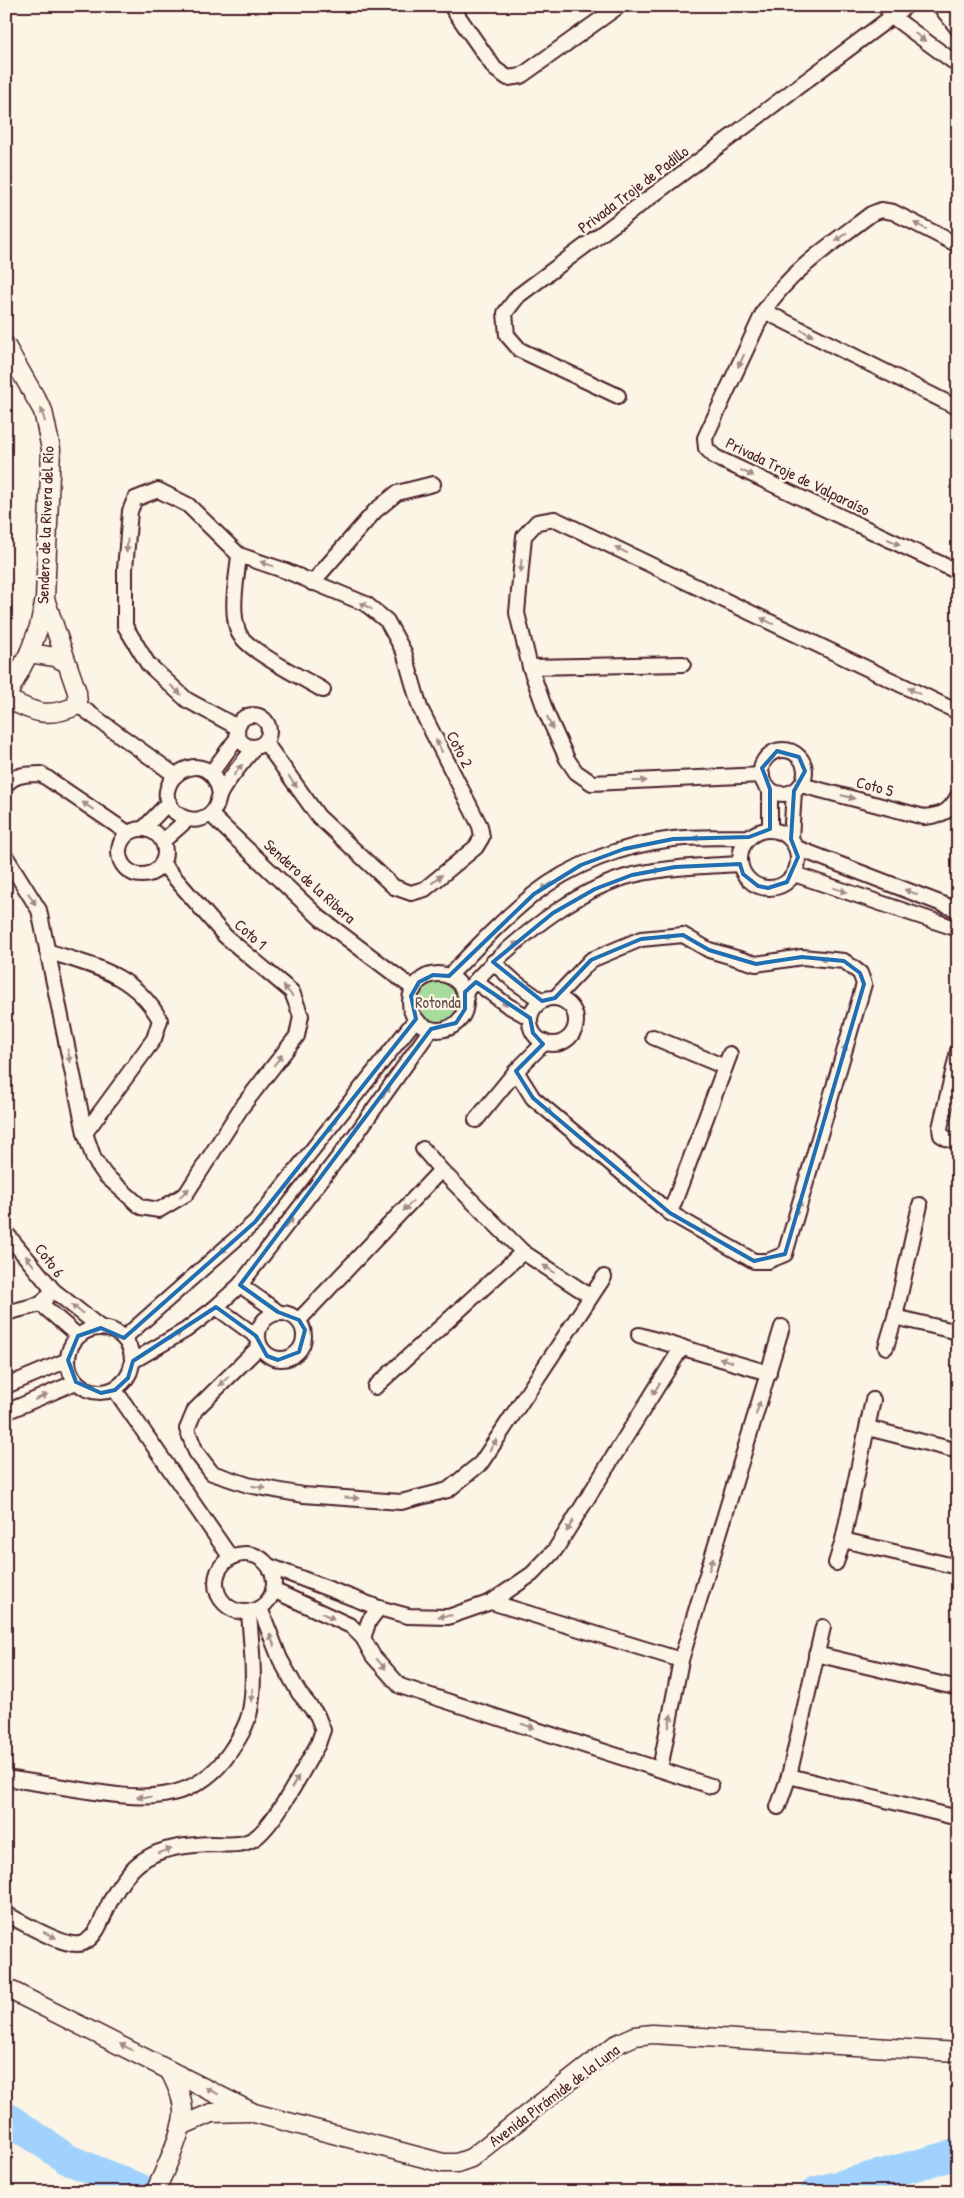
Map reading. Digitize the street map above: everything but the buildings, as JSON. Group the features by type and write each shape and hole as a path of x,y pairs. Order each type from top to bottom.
{"street":[{"path":"451,6 495,70 508,78 521,76 619,6"},
{"name":"Privada Troje de Padillo","path":"618,396 520,350 507,335 504,313 518,296 889,12 906,6"},
{"path":"940,6 958,30"},
{"path":"889,12 958,65"},
{"name":"Privada Troje de Valparaíso","path":"958,246 893,212 881,210 871,214 816,256 776,293 764,311 706,438 706,448 715,457 958,572"},
{"path":"764,311 958,408"},
{"name":"Sendero de la Rivera del Río","path":"6,346 43,411 51,449 45,599 39,626 29,653"},
{"path":"260,745 243,744 238,732 188,700 148,664 125,626 125,569 130,511 135,498 158,490 188,505 239,554 286,571 312,584 375,511 397,493 433,484"},
{"path":"762,776 592,783 576,772 567,759 546,712 530,667 517,613 524,536 536,522 555,519 958,712"},
{"path":"239,554 234,610 238,633 252,649 323,690"},
{"name":"Coto 2","path":"260,745 318,816 394,887 411,893 425,889 476,847 482,837 480,826 420,708 404,652 387,621 366,604 312,584"},
{"path":"45,599 65,662 74,682 78,705 175,775"},
{"path":"65,662 54,657 29,653 6,698 30,711 49,714 59,713 78,705"},
{"path":"530,667 683,664"},
{"path":"211,773 238,732 243,718 254,715 263,719 269,728 269,733 220,794"},
{"path":"770,829 770,790 762,776 762,768 770,755 777,751 792,752 803,763 805,770 798,788 794,843 798,866 787,882 778,887 768,888 750,882 743,874 740,864 740,850 748,837 758,831 770,829 781,832 794,843 958,910"},
{"path":"194,767 211,773 218,782 220,794 218,805 210,814 200,819 188,819 173,810 169,802 168,786 175,775 186,768 194,767"},
{"path":"6,785 9,781 24,774 41,774 128,833"},
{"path":"770,790 786,793 798,788"},
{"name":"Coto 5","path":"798,788 924,817 940,816 953,805 958,796"},
{"path":"143,829 169,802"},
{"name":"Sendero de la Ribera","path":"210,814 320,918 414,989"},
{"path":"162,841 188,819"},
{"path":"143,829 151,831 162,841 165,856 162,863 152,873 144,876 130,873 124,868 118,854 119,846 128,833 143,829"},
{"path":"449,976 496,928 534,894 581,865 624,849 673,839 748,837"},
{"path":"6,858 39,910 85,1133"},
{"name":"Coto 1","path":"85,1133 94,1159 105,1175 142,1207 159,1210 186,1194 241,1108 297,1036 301,1016 292,992 225,936 162,863"},
{"path":"465,992 493,962 553,913 595,889 632,875 675,868 740,864"},
{"path":"794,874 958,929"},
{"path":"493,962 516,982 549,999 563,1000 574,1011 575,1026 572,1033 560,1043 544,1042 533,1033 530,1018 534,1008 549,999 591,960 640,939 683,935 709,950 756,964 802,957 844,961 860,972 864,984 785,1254 768,1261 754,1261 670,1213 533,1098 516,1071"},
{"path":"47,951 90,965 126,980 152,1004 160,1020 154,1039 85,1133"},
{"path":"433,974 449,976 458,982 465,992 465,1009 456,1024 440,1030 431,1029 416,1019 411,1004 414,989 419,982 433,974"},
{"path":"476,982 507,1006 530,1018"},
{"path":"124,1338 255,1222 416,1019"},
{"path":"133,1362 186,1330 216,1307 240,1285 354,1137 431,1029"},
{"path":"653,1037 727,1060 670,1213"},
{"path":"476,1120 516,1071 544,1042"},
{"path":"958,1052 940,1128 941,1134 948,1139 958,1142"},
{"path":"423,1149 441,1170 523,1252 590,1296"},
{"path":"299,1320 441,1170"},
{"path":"886,1347 895,1317 920,1205"},
{"name":"Coto 6","path":"6,1232 54,1290 41,1304"},
{"path":"375,1388 523,1252"},
{"path":"278,1312 265,1320 258,1341 195,1410 187,1429 196,1452 212,1473 248,1485 303,1495 401,1502 448,1490 481,1463 590,1296 604,1278"},
{"path":"216,1307 258,1341 267,1356 278,1360 289,1358 299,1352 304,1341 304,1330 299,1320 289,1313 278,1312 240,1285"},
{"path":"54,1290 101,1328"},
{"path":"6,1313 41,1304 78,1336"},
{"path":"895,1317 958,1332"},
{"path":"660,1768 681,1660 782,1327"},
{"path":"101,1328 114,1330 124,1338 131,1349 133,1362 128,1378 115,1390 101,1393 94,1392 87,1390 76,1382 70,1372 68,1360 70,1347 78,1336 89,1330 101,1328"},
{"path":"639,1335 769,1373"},
{"path":"269,1566 379,1608 408,1616 448,1617 491,1602 532,1574 555,1550 682,1348"},
{"path":"6,1386 68,1360"},
{"path":"6,1412 76,1382"},
{"path":"115,1390 230,1558"},
{"path":"836,1563 843,1540 873,1400"},
{"path":"868,1428 958,1451"},
{"path":"843,1540 958,1567"},
{"path":"241,1554 253,1555 263,1560 269,1566 274,1579 273,1590 268,1601 254,1610 238,1611 227,1606 220,1598 216,1587 217,1576 222,1566 230,1558 241,1554"},
{"path":"273,1590 351,1626 363,1638 373,1656 400,1686 660,1768 711,1786"},
{"path":"491,1602 681,1660"},
{"path":"363,1638 369,1621 379,1608"},
{"path":"6,1778 128,1797 156,1797 183,1790 206,1777 224,1761 240,1738 250,1712 253,1685 254,1610"},
{"path":"6,1914 67,1943 82,1944 94,1935 111,1899 128,1874 145,1858 167,1850 188,1846 234,1846 254,1839 268,1827 318,1744 323,1730 317,1715 299,1693 254,1610"},
{"path":"778,1807 789,1776 823,1627"},
{"path":"816,1654 958,1688"},
{"path":"789,1776 958,1818"},
{"name":"Avenida Pirámide de la Luna","path":"6,1988 254,2113 443,2163 457,2162 470,2158 615,2045 635,2036 652,2034 958,2052"},
{"path":"155,2192 181,2126 183,2113 181,2098 169,2070"},
{"path":"181,2126 211,2113 240,2111 254,2113"}],"highlighted area":[{"path":"777,751 799,757 805,771 794,791 791,839 798,857 787,882 768,888 758,886 743,874 740,864 675,867 632,875 595,889 553,913 493,962 542,1001 555,998 591,960 641,939 683,935 709,950 756,964 802,957 844,961 860,973 864,984 785,1254 754,1261 670,1213 533,1098 516,1071 543,1044 533,1033 530,1018 476,982 465,992 465,1009 456,1023 431,1029 240,1285 278,1312 299,1320 305,1330 299,1352 278,1360 267,1356 256,1336 216,1307 133,1361 128,1378 115,1390 101,1393 76,1382 68,1360 78,1336 101,1328 124,1338 255,1222 416,1019 411,996 419,982 433,975 449,976 534,894 581,865 624,849 673,839 749,837 770,829 770,789 762,768"}],"green space":[{"name":"Rotonda","path":"438,974 458,982 466,1002 458,1022 438,1030 418,1022 410,1002 418,982"}],"waterway":[{"path":"6,2117 67,2159 147,2192"},
{"path":"816,2192 958,2154"}]}
